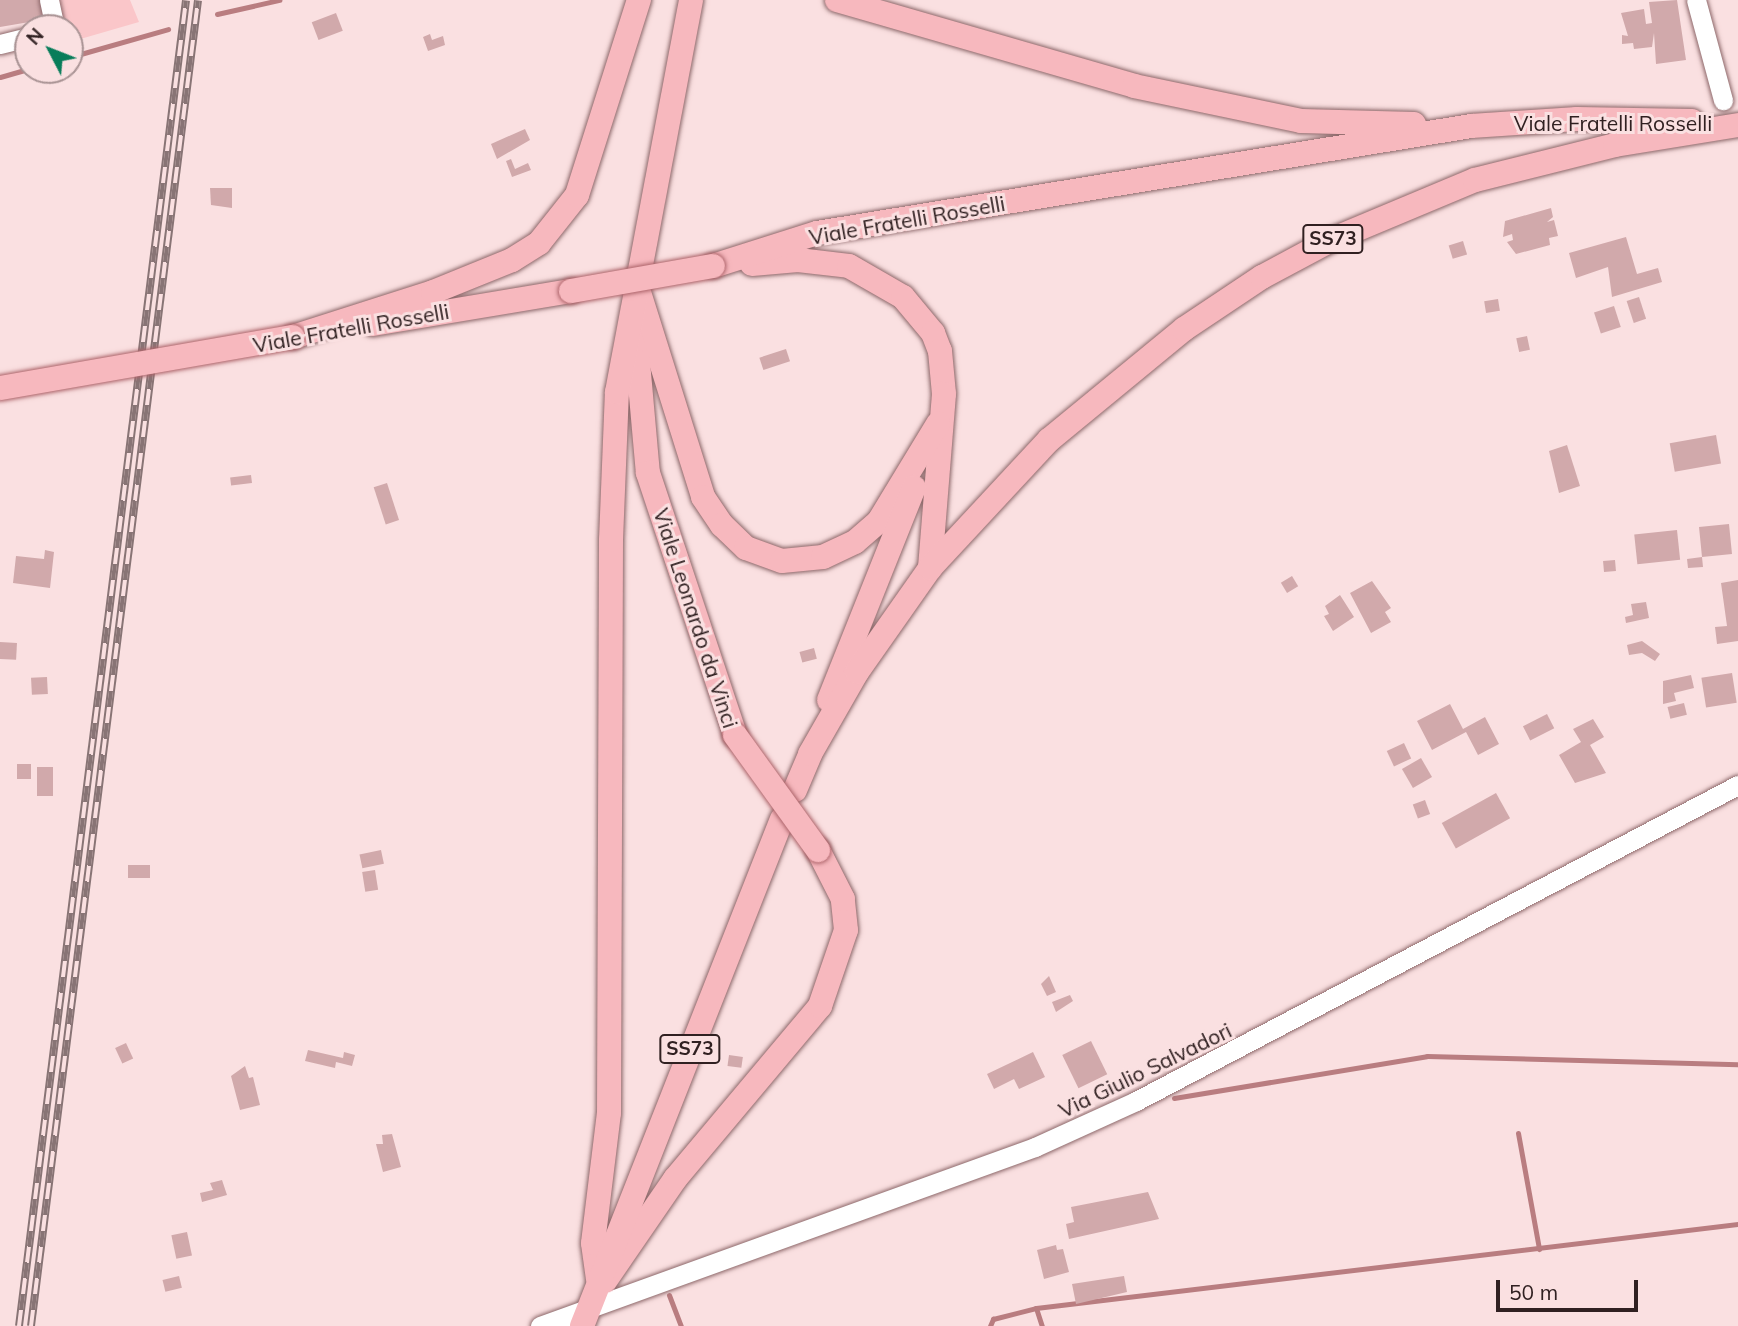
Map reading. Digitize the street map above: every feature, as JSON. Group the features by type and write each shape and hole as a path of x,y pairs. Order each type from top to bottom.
{"main road":[{"path":"293,337 433,292 512,260 539,243 577,195 639,0"},
{"name":"Viale Leonardo da Vinci","path":"589,1303 593,1243 609,1113 612,468 617,392 691,0"},
{"path":"837,0 1135,86 1301,121 1471,126"},
{"name":"Viale Fratelli Rosselli","path":"0,388 713,266 817,233 1471,126 1577,119 1738,123"},
{"name":"SS73","path":"795,790 810,754 887,626 930,568 998,492 1086,408 1184,329 1273,271 1329,240 1475,180 1615,145 1738,123"},
{"path":"713,266 828,262 849,266 885,283 924,318 940,351 944,394 938,425 930,568 909,560 894,538"},
{"path":"637,285 703,497 722,525 746,548 782,561 823,557 855,542 879,521 938,425"},
{"name":"Viale Leonardo da Vinci","path":"589,1303 625,1257 675,1178 820,1006 846,930 843,899 818,850 735,735 648,473 639,418 638,362 628,328"},
{"path":"810,754 938,425"},
{"name":"SS73","path":"589,1303 782,819"}],"street":[{"path":"1696,0 1723,100"},
{"name":"Via Giulio Salvadori","path":"540,1326 589,1303 1035,1147 1123,1107 1324,1006 1738,785"}],"shaded area":[{"path":"55,0 130,0 139,22 84,38 84,14 58,14"}],"building":[{"path":"0,0 42,0 46,14 14,14 14,25 0,27"},
{"path":"1677,0 1686,60 1656,64 1654,33 1652,47 1634,49 1633,43 1622,44 1622,35 1628,36 1621,13 1644,9 1646,24 1652,23 1649,2"},
{"path":"336,13 343,31 319,40 312,22"},
{"path":"430,34 432,40 443,36 445,45 428,51 423,37"},
{"path":"525,129 530,140 497,159 491,144"},
{"path":"511,159 515,169 528,163 531,170 512,177 506,161"},
{"path":"210,188 232,188 232,208 211,205"},
{"path":"1551,208 1553,217 1547,222 1554,220 1558,236 1549,238 1550,245 1516,254 1507,242 1513,240 1512,234 1503,237 1505,221"},
{"path":"1626,237 1637,274 1658,268 1662,282 1612,297 1608,267 1576,278 1569,253"},
{"path":"1463,241 1467,254 1453,259 1449,245"},
{"path":"1639,297 1646,319 1634,323 1627,301"},
{"path":"1498,299 1500,311 1486,313 1484,301"},
{"path":"1614,306 1621,327 1601,333 1594,312"},
{"path":"1527,336 1530,350 1519,352 1516,338"},
{"path":"786,349 790,361 763,370 759,358"},
{"path":"1716,435 1721,464 1675,472 1670,443"},
{"path":"1567,445 1580,486 1559,493 1549,451"},
{"path":"251,475 252,483 231,485 230,478"},
{"path":"387,483 399,520 386,524 374,487"},
{"path":"1729,524 1732,554 1702,557 1699,527"},
{"path":"1677,530 1680,560 1637,564 1634,534"},
{"path":"45,550 54,552 50,588 13,583 16,556 44,559"},
{"path":"1702,557 1703,567 1688,568 1687,559"},
{"path":"1615,560 1616,571 1604,572 1603,561"},
{"path":"1292,576 1298,586 1287,593 1281,583"},
{"path":"1738,580 1738,641 1717,644 1715,627 1727,626 1721,583"},
{"path":"1372,581 1391,608 1385,612 1391,622 1371,633 1350,593"},
{"path":"1340,595 1354,617 1333,631 1324,616 1329,614 1325,606"},
{"path":"1646,602 1649,618 1626,623 1625,617 1633,615 1631,604"},
{"path":"1642,641 1660,654 1655,661 1642,653 1629,655 1627,645"},
{"path":"0,642 17,643 16,660 0,659"},
{"path":"814,648 817,659 802,663 800,652"},
{"path":"1732,673 1737,703 1706,707 1701,678"},
{"path":"1691,675 1694,688 1674,693 1676,701 1663,704 1663,681"},
{"path":"47,677 48,694 32,695 31,678"},
{"path":"1684,703 1687,715 1670,719 1668,707"},
{"path":"1450,704 1463,729 1485,717 1499,744 1478,755 1466,732 1432,750 1417,721"},
{"path":"1547,714 1554,728 1530,741 1523,726"},
{"path":"1593,719 1604,737 1590,745 1606,773 1575,783 1559,755 1581,742 1573,729"},
{"path":"1404,743 1411,758 1394,766 1387,751"},
{"path":"1421,758 1432,777 1413,788 1402,769"},
{"path":"17,764 31,764 31,779 17,779"},
{"path":"37,767 53,767 53,796 37,796"},
{"path":"1496,793 1510,818 1456,848 1442,823"},
{"path":"1425,800 1430,814 1418,819 1413,804"},
{"path":"381,850 384,864 362,868 359,855"},
{"path":"128,865 150,865 150,878 128,878"},
{"path":"375,870 378,890 365,892 362,872"},
{"path":"1049,976 1056,992 1047,996 1041,984"},
{"path":"1070,995 1073,1001 1056,1012 1052,1002"},
{"path":"1091,1041 1107,1074 1078,1088 1062,1055"},
{"path":"126,1043 133,1058 122,1063 115,1048"},
{"path":"308,1050 343,1058 344,1052 355,1055 352,1066 336,1062 335,1068 305,1061"},
{"path":"1033,1052 1045,1077 1019,1089 1014,1079 994,1089 987,1074"},
{"path":"729,1055 743,1057 741,1068 727,1066"},
{"path":"245,1066 249,1078 253,1077 260,1105 240,1110 231,1076"},
{"path":"392,1134 401,1167 383,1172 376,1144 383,1144 382,1135"},
{"path":"222,1180 227,1195 202,1202 200,1193 213,1190 210,1183"},
{"path":"1148,1192 1159,1219 1069,1239 1066,1224 1074,1222 1071,1207"},
{"path":"187,1232 192,1255 176,1259 171,1235"},
{"path":"1056,1245 1057,1250 1063,1249 1069,1272 1044,1279 1037,1250"},
{"path":"179,1276 182,1288 165,1292 163,1280"},
{"path":"1124,1276 1127,1292 1076,1304 1072,1284"}],"waterway":[{"path":"217,14 279,0"},
{"path":"84,53 168,29"},
{"path":"0,77 14,73"},
{"path":"1174,1098 1427,1056 1738,1064"},
{"path":"1518,1133 1539,1249"},
{"path":"990,1326 993,1319 1036,1308 1738,1224"},
{"path":"669,1295 681,1326"},
{"path":"1036,1308 1042,1326"}],"railway":[{"path":"19,1326 186,0"},
{"path":"31,1326 198,0"}]}
